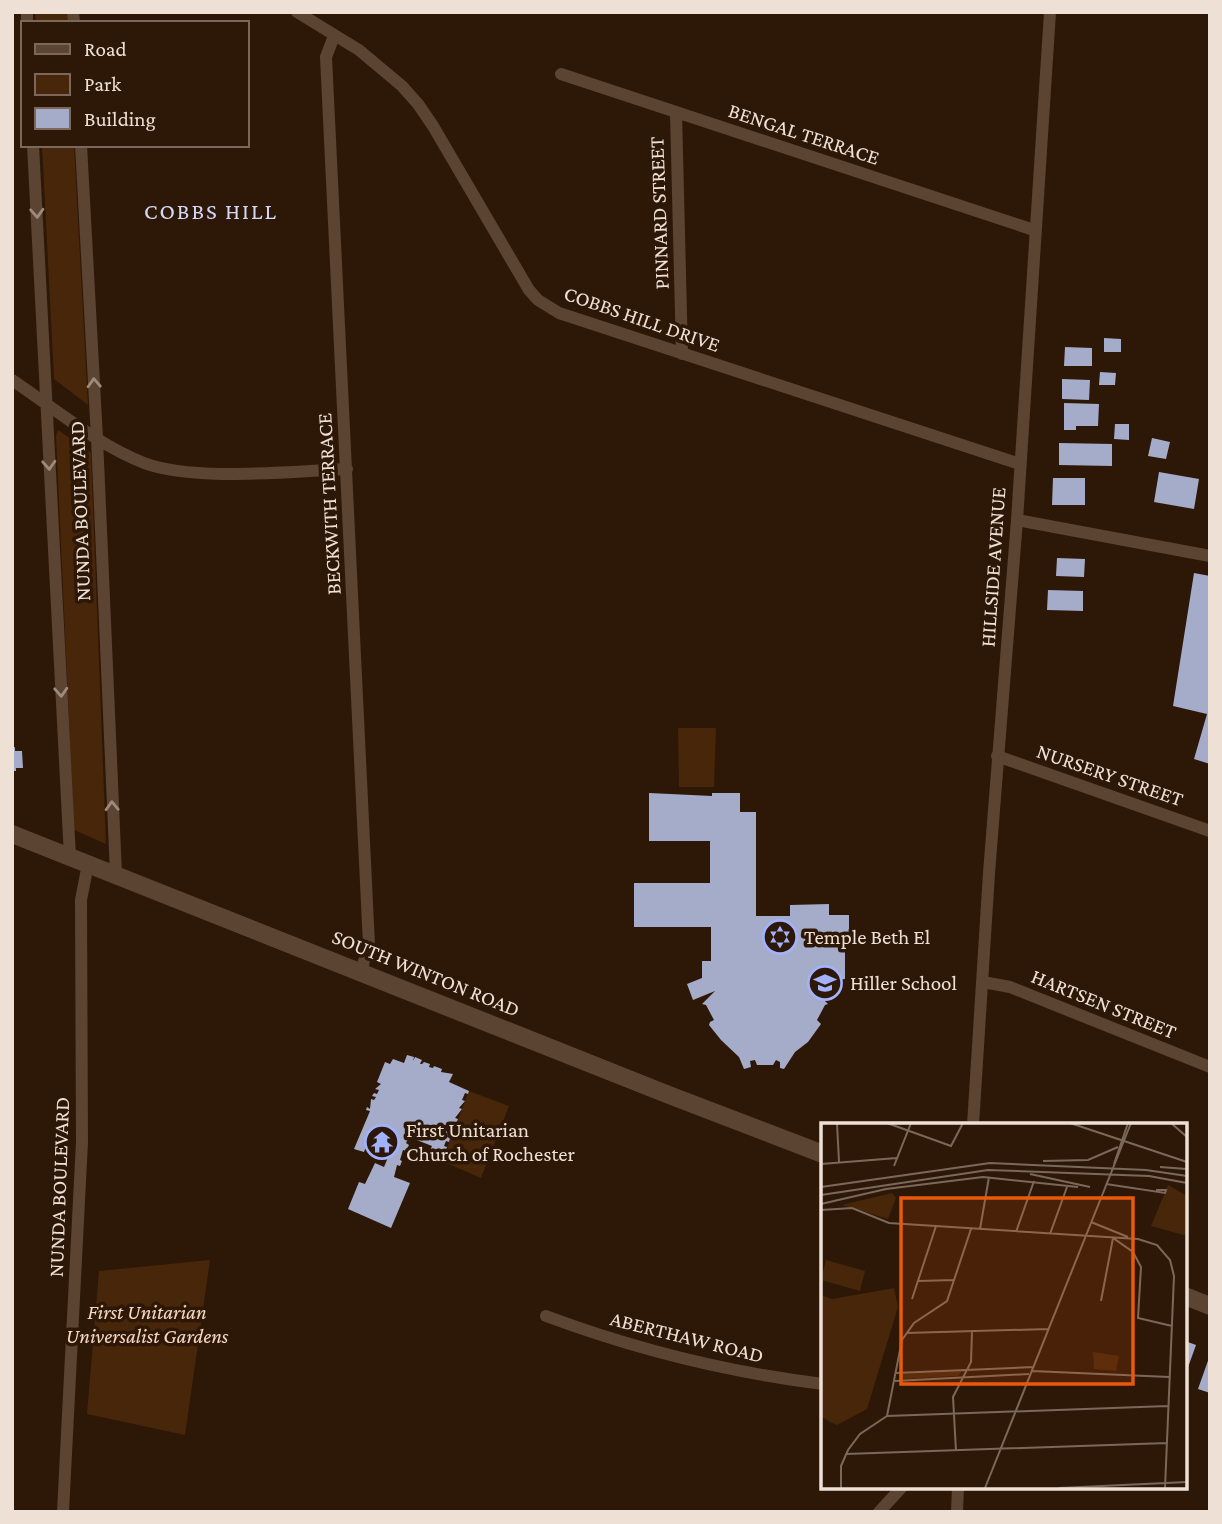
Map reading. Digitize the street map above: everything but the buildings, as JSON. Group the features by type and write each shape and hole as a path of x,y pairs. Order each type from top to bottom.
{"main road":[{"name":"SOUTH WINTON ROAD","path":"12,834 821,1153"},
{"path":"1187,1297 1210,1306"}],"street":[{"name":"COBBS HILL DRIVE","path":"297,12 359,50 384,69 418,104 529,290 538,300 559,313 1020,464"},
{"name":"HILLSIDE AVENUE","path":"973,1123 997,756 1017,520 1050,12"},
{"name":"BECKWITH TERRACE","path":"334,36 326,57 369,945 361,971"},
{"name":"BENGAL TERRACE","path":"561,75 1034,230"},
{"name":"PINNARD STREET","path":"676,113 682,354"},
{"name":"NUNDA BOULEVARD","path":"33,147 70,857"},
{"name":"NUNDA BOULEVARD","path":"80,147 97,438 116,874"},
{"path":"12,380 97,438 144,463 184,471 238,473 347,469"},
{"path":"1017,520 1210,556"},
{"name":"NURSERY STREET","path":"997,756 1210,831"},
{"name":"NUNDA BOULEVARD","path":"63,1512 82,1142 82,900 88,864"},
{"name":"HARTSEN STREET","path":"983,982 1010,987 1210,1067"},
{"name":"ABERTHAW ROAD","path":"545,1317 685,1361 821,1384"},
{"path":"880,1512 900,1489"},
{"path":"957,1508 958,1489"},
{"path":"957,1508 964,1489"}],"green space":[{"path":"35,12 67,12 68,21 36,21"},
{"path":"42,147 74,147 88,405 54,379"},
{"path":"58,430 91,453 106,844 74,830 56,436"},
{"path":"678,728 716,728 714,787 679,787"},
{"path":"469,1091 509,1106 481,1178 442,1161"},
{"name":"First Unitarian Universalist Gardens","path":"210,1260 185,1435 87,1414 99,1271"}],"place":[{"name":"Temple Beth El","path":"780,937"},
{"name":"Hiller School","path":"825,983"},
{"name":"First Unitarian Church of Rochester","path":"382,1142"}],"district":[{"name":"COBBS HILL","path":"211,211"}]}
